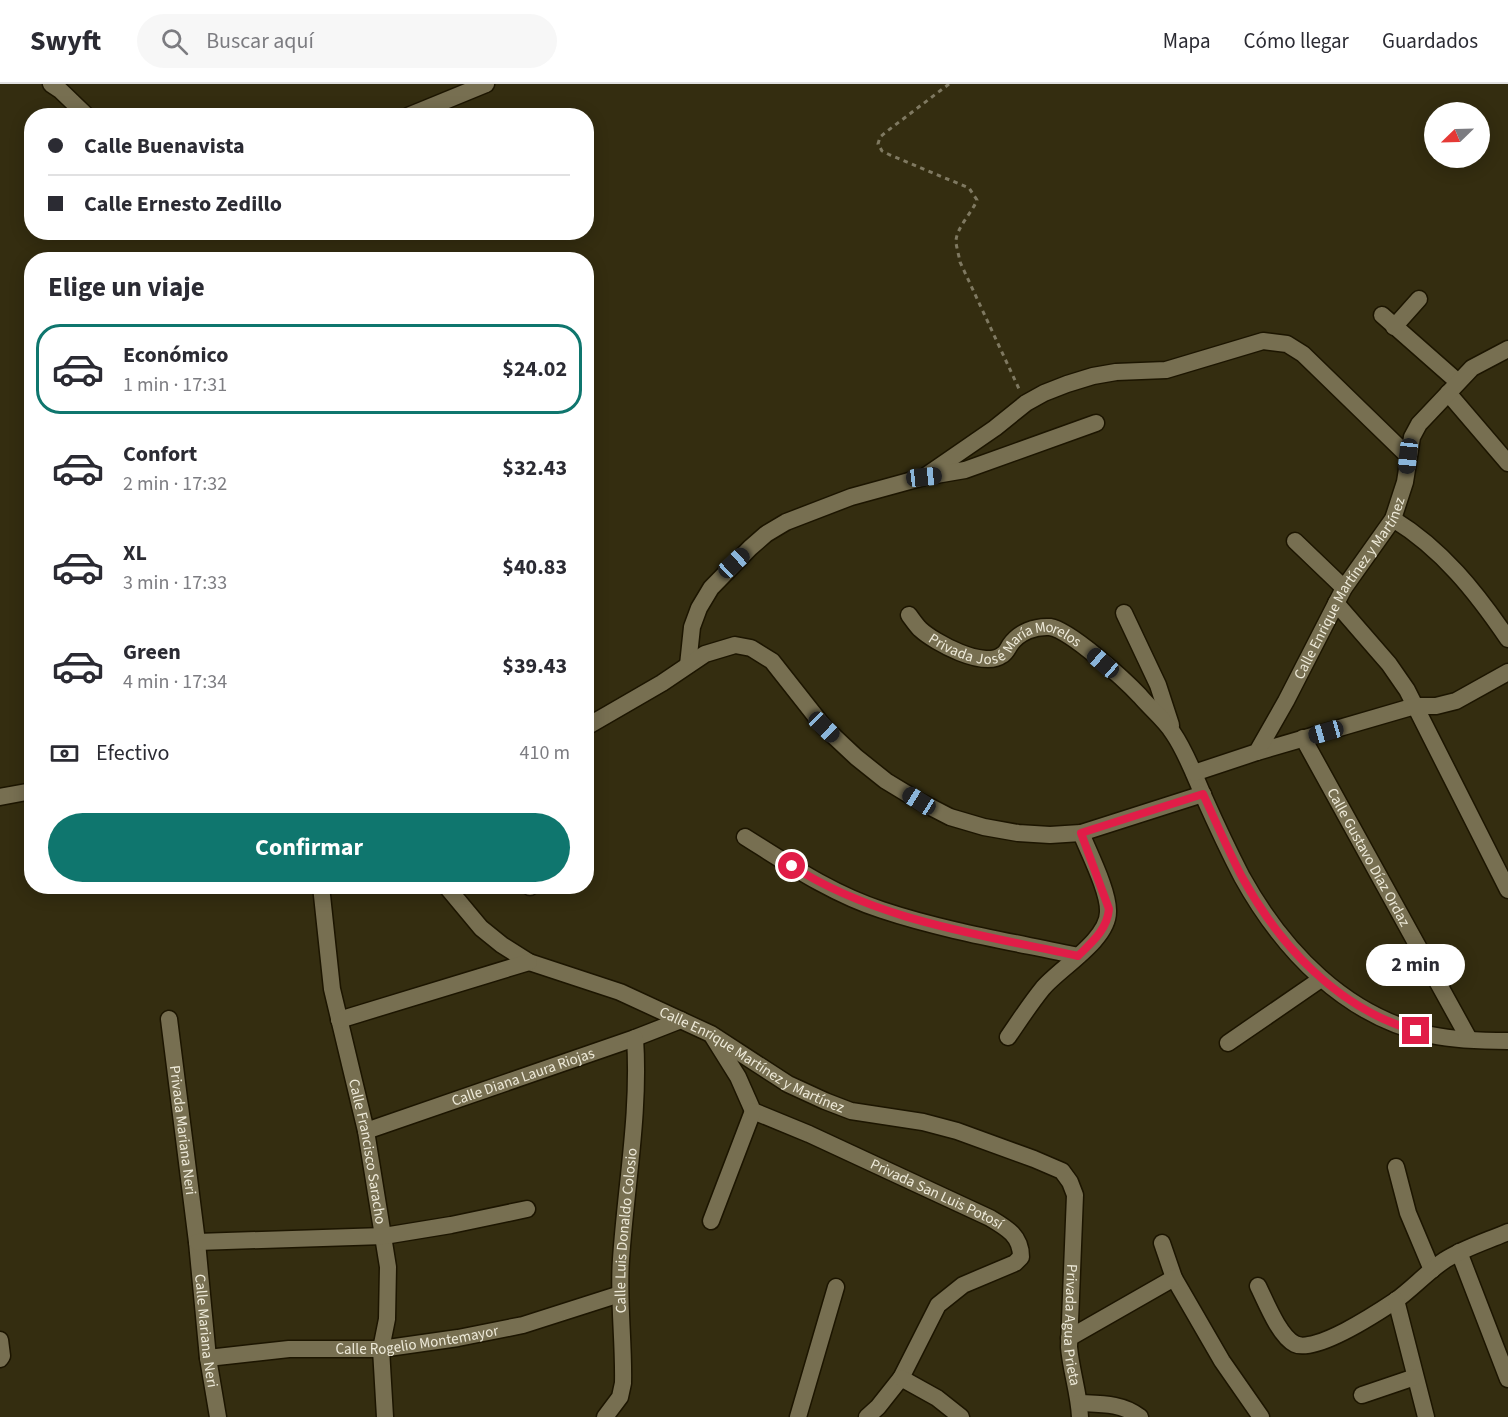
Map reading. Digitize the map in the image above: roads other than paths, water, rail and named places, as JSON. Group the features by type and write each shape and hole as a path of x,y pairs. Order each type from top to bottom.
{"street":[{"path":"51,84 79,108"},
{"path":"428,108 486,84"},
{"path":"1419,299 1388,321 1453,387 1508,463"},
{"path":"924,477 1026,403 1044,393 1093,376 1116,372 1166,370 1263,341 1287,344 1304,354 1408,456"},
{"name":"Calle Enrique Martínez y Martínez","path":"1257,752 1344,588 1393,519 1405,482 1412,437 1419,424 1472,368 1505,350"},
{"path":"688,665 692,627 699,608 711,588 766,534 805,513 851,497 924,477 965,470 1096,423"},
{"path":"1393,519 1412,531 1449,562 1508,639"},
{"path":"1295,541 1344,588"},
{"path":"1336,603 1389,664 1415,706 1508,890"},
{"path":"1124,613 1158,685 1173,732"},
{"name":"Privada José María Morelos","path":"909,615 920,629 944,644 965,654 990,660 1004,654 1019,635 1040,628 1052,627 1063,632 1137,693 1173,732 1242,876 1260,907 1284,939 1321,979 1370,1013 1399,1026 1432,1035 1508,1041"},
{"path":"594,722 662,683 705,654 735,645 751,648 772,661 824,727 856,758 886,781 950,817 984,827 1018,833 1050,835 1081,833 1203,794"},
{"path":"1194,773 1257,752 1415,706 1436,706 1455,701 1508,672"},
{"name":"Calle Gustavo Díaz Ordaz","path":"1304,738 1469,1039"},
{"path":"0,797 24,792"},
{"path":"1008,1037 1045,986 1102,931 1108,919 1109,909 1081,833"},
{"path":"745,837 807,876 880,910 1078,956"},
{"name":"Calle Francisco Saracho","path":"322,894 328,962 339,1020 366,1131 388,1267 388,1302 381,1349 385,1417"},
{"name":"Calle Enrique Martínez y Martínez","path":"453,894 481,928 529,962 620,993 711,1034 806,1094 851,1111 923,1122 1012,1150 1062,1171 1075,1195"},
{"path":"339,1020 529,962"},
{"path":"1228,1043 1321,979"},
{"name":"Privada Mariana Neri","path":"169,1019 197,1242"},
{"name":"Calle Diana Laura Riojas","path":"366,1131 681,1020"},
{"path":"711,1034 738,1077 753,1111 711,1221"},
{"name":"Calle Luis Donaldo Colosio","path":"605,1417 620,1397 623,1383 621,1258 637,1087 635,1038"},
{"name":"Privada San Luis Potosí","path":"753,1111 990,1218 1012,1233 1021,1248 1021,1257 1015,1263 963,1285 938,1305 901,1378 867,1417"},
{"path":"1396,1167 1408,1213 1432,1270"},
{"name":"Privada Agua Prieta","path":"1075,1195 1069,1338 1070,1362 1080,1410"},
{"path":"197,1242 384,1236 527,1209"},
{"path":"1258,1286 1279,1327 1295,1344 1304,1346 1334,1336 1396,1300 1432,1270 1459,1252 1508,1232"},
{"name":"Calle Mariana Neri","path":"197,1242 208,1358 218,1417"},
{"path":"1162,1243 1174,1278 1222,1361 1261,1417"},
{"path":"1459,1252 1508,1379"},
{"path":"1069,1338 1174,1278"},
{"path":"798,1417 836,1287"},
{"name":"Calle Rogelio Montemayor","path":"208,1358 289,1350 381,1349 500,1330 558,1315 620,1294"},
{"path":"1396,1300 1426,1417"},
{"path":"0,1340 2,1356 0,1359"},
{"path":"1362,1395 1415,1377"},
{"path":"901,1378 937,1398 961,1417"},
{"path":"1080,1410 1107,1404 1124,1408 1140,1417"}]}
